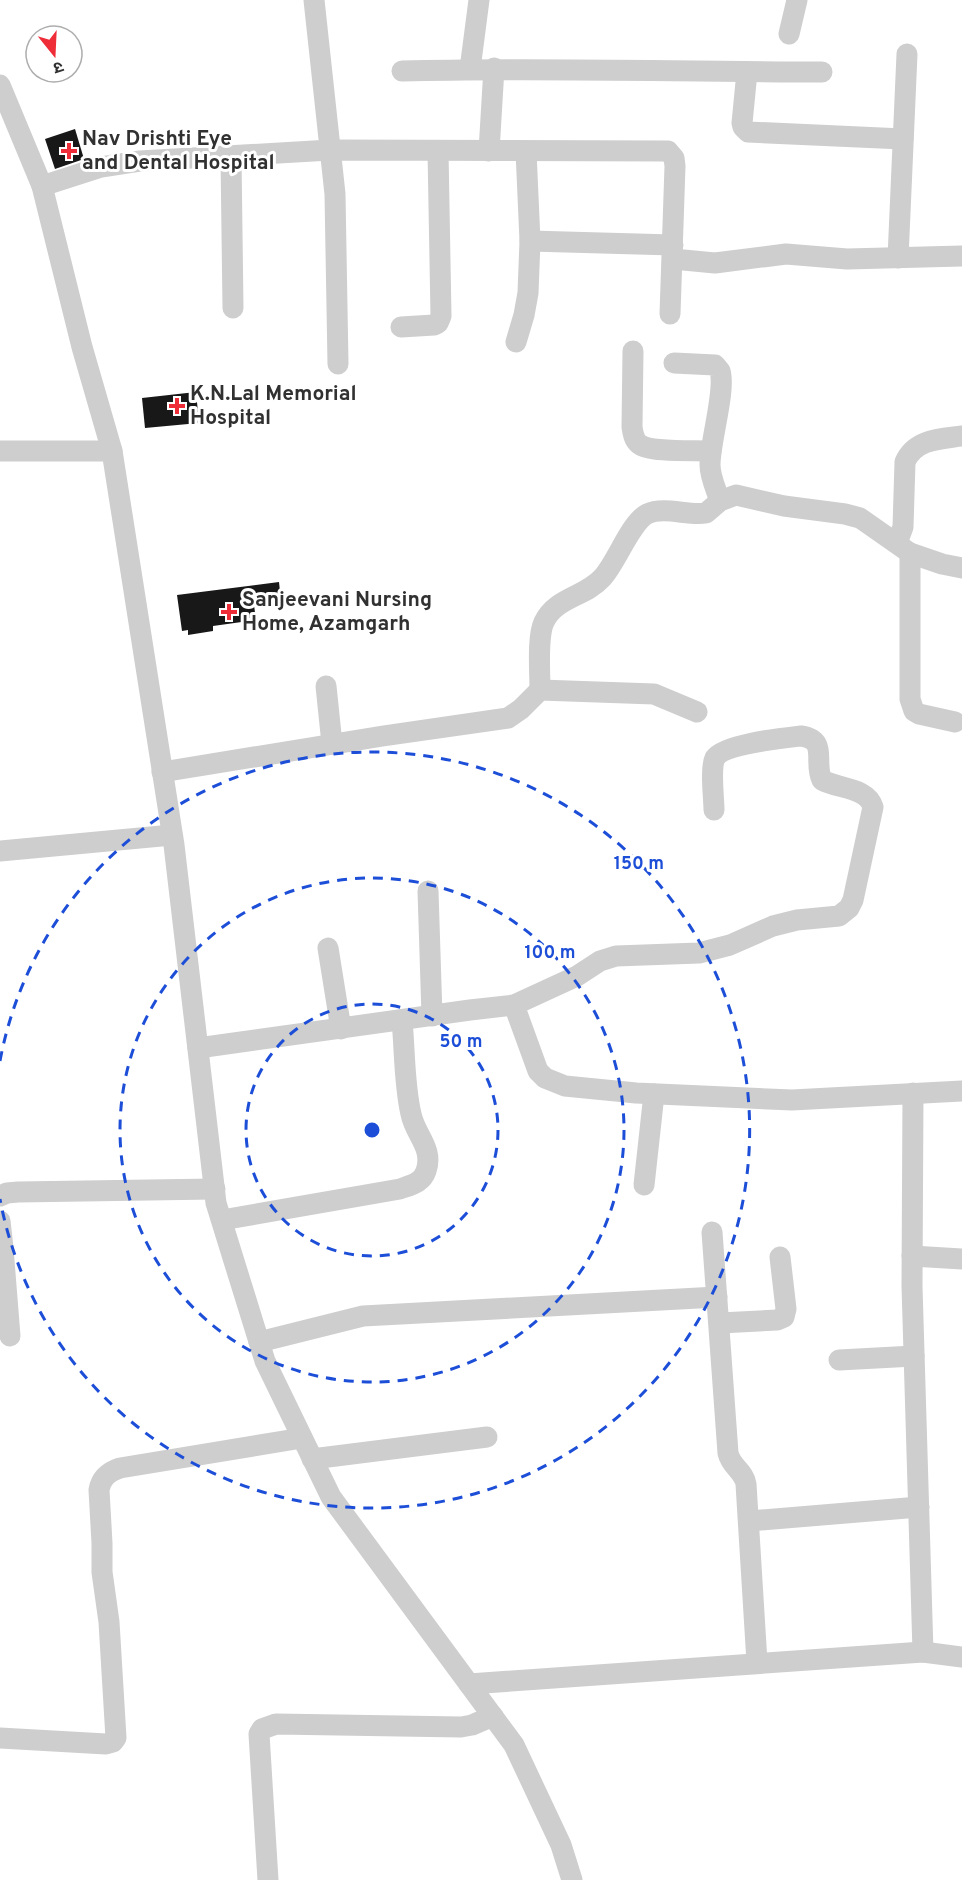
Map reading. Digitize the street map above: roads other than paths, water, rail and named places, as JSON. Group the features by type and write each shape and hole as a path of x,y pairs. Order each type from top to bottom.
{"street":[{"path":"314,0 335,194 338,364"},
{"path":"470,69 479,0"},
{"path":"789,34 797,0"},
{"path":"898,258 907,54"},
{"path":"489,151 494,68"},
{"path":"402,71 494,68 822,72"},
{"path":"747,72 742,123 748,132 903,140"},
{"path":"0,84 42,186 82,347 112,451 172,835 215,1189 222,1220 265,1361 331,1497 514,1745 561,1845 572,1880"},
{"path":"42,186 80,173 140,161 330,150 668,150 674,158 675,166 670,314"},
{"path":"401,327 434,325 438,323 441,316 438,151"},
{"path":"516,342 528,300 530,241 526,151"},
{"path":"231,157 233,308"},
{"path":"530,241 673,252 715,263 786,254 847,259 962,256"},
{"path":"633,351 632,427 633,436 638,443 652,449 711,451"},
{"path":"675,363 715,365 720,371 721,384 710,462 711,476 720,501"},
{"path":"955,722 919,714 914,711 909,699 903,527 906,462 909,454 925,442 962,436"},
{"path":"0,450 112,451"},
{"path":"540,690 541,634 543,624 550,612 561,602 594,586 604,577 640,519 645,515 658,512 706,513 720,501 736,495 784,506 860,518 903,548 942,564 962,568"},
{"path":"326,686 332,744"},
{"path":"162,772 508,718 540,690 654,694 697,712"},
{"path":"198,1048 514,1005 577,976 600,961 616,956 699,953 730,945 773,926 797,920 839,916 849,908 853,900 873,807 870,799 863,794 822,780 819,775 819,750 816,742 810,737 801,736 740,745 721,753 715,758 713,766 714,810"},
{"path":"0,851 172,835"},
{"path":"428,891 432,1016"},
{"path":"328,948 340,1029"},
{"path":"514,1005 535,1063 545,1078 565,1086 654,1094 792,1100 962,1091"},
{"path":"222,1220 400,1188 419,1182 426,1173 428,1158 425,1142 411,1117 402,1021"},
{"path":"913,1093 912,1256 923,1652"},
{"path":"644,1185 654,1094"},
{"path":"0,1196 18,1192 215,1189"},
{"path":"0,1221 10,1336"},
{"path":"712,1232 728,1453 732,1464 745,1479 757,1662"},
{"path":"912,1256 962,1259"},
{"path":"720,1323 777,1320 784,1317 786,1309 780,1257"},
{"path":"259,1342 363,1316 717,1297"},
{"path":"839,1360 914,1356"},
{"path":"312,1459 487,1437"},
{"path":"0,1738 106,1744 113,1742 116,1738 109,1622 102,1572 99,1490 100,1482 105,1476 120,1468 302,1438"},
{"path":"748,1521 919,1507"},
{"path":"469,1684 923,1652 962,1657"},
{"path":"268,1880 259,1734 262,1729 276,1724 461,1727 493,1716"}],"place":[{"name":"Nav Drishti Eye and Dental Hospital","path":"69,151"},
{"name":"K.N.Lal Memorial Hospital","path":"177,406"},
{"name":"Sanjeevani Nursing Home, Azamgarh","path":"229,612"}]}
